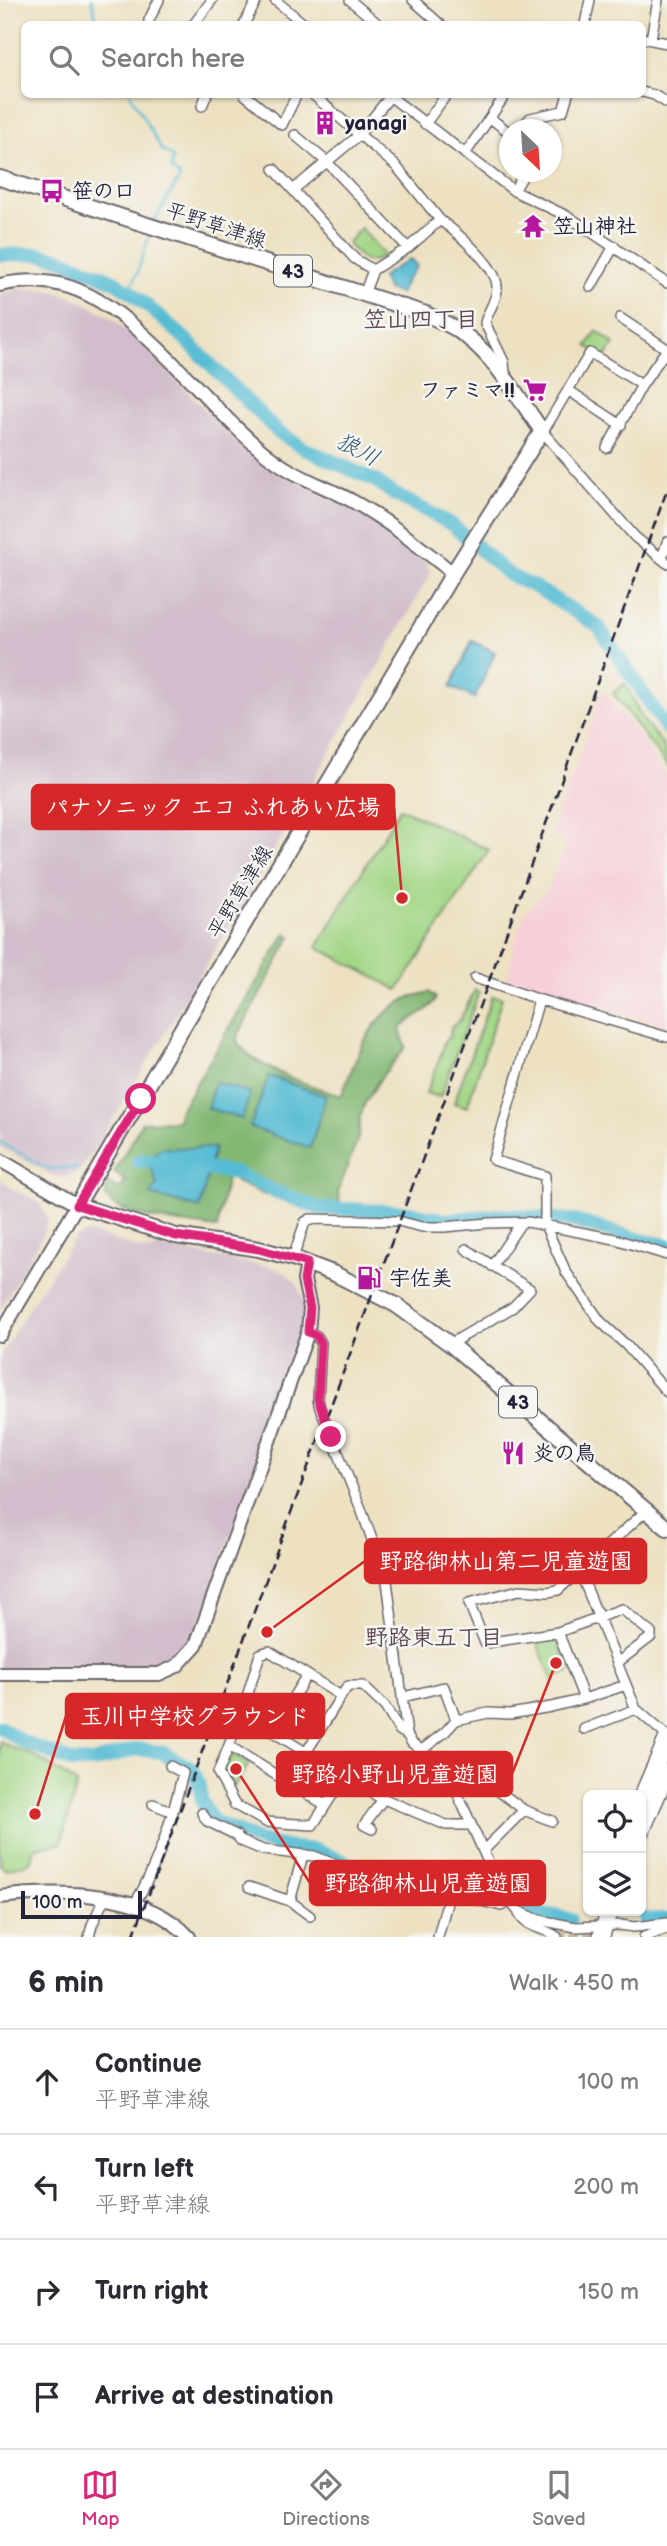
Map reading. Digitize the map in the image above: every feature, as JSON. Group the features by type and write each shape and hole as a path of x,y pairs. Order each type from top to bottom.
{"highway":[{"path":"645,1790 667,1738"},
{"path":"646,1820 667,1772"}],"main road":[{"name":"平野草津線","path":"0,178 426,314 456,328 485,355 508,382 542,431 453,573 77,1205"},
{"name":"43","path":"77,1205 176,1236 259,1249 293,1258 335,1273 396,1305 450,1344 667,1528"}],"street":[{"path":"149,21 159,0"},
{"path":"196,21 212,0"},
{"path":"246,21 257,0"},
{"path":"276,0 300,21"},
{"path":"350,0 374,21"},
{"path":"413,0 437,21"},
{"path":"586,21 590,0"},
{"path":"658,0 646,39 667,43"},
{"path":"646,93 667,103"},
{"path":"202,106 205,98"},
{"path":"249,98 282,125 295,98"},
{"path":"316,98 396,166 440,220 485,261 497,282 495,299 485,323 504,362 503,370 508,382"},
{"path":"293,190 358,136 387,98"},
{"path":"393,98 514,191 569,217 667,283"},
{"path":"425,124 444,98"},
{"path":"465,154 503,98"},
{"path":"529,119 563,111 567,98"},
{"path":"490,118 499,125"},
{"path":"295,135 327,162 408,248"},
{"path":"274,169 355,259 373,270"},
{"path":"514,191 519,182"},
{"path":"364,294 373,270 408,248 440,220"},
{"path":"591,287 614,246"},
{"path":"0,285 25,280 55,283 88,295 122,317 154,345 246,439 276,462 307,481 351,500 383,519 453,573"},
{"path":"607,448 642,385 667,349 620,318"},
{"path":"642,385 590,353 542,431 635,537 664,560 667,542"},
{"path":"568,390 621,425"},
{"path":"475,978 539,1000 667,1037"},
{"path":"539,1000 493,1160 545,1176 545,1219 566,1272 600,1321 626,1345 667,1392"},
{"path":"0,1160 77,1205 0,1335"},
{"path":"293,1258 305,1222 310,1219 398,1221 433,1227 521,1223 545,1219 667,1255"},
{"path":"492,1266 521,1223"},
{"path":"450,1344 513,1307 530,1289 466,1249"},
{"path":"0,1674 146,1676 177,1666 196,1645 308,1332 310,1308 304,1280 307,1263"},
{"path":"308,1332 317,1336 321,1343 318,1399 320,1409 387,1581 407,1735"},
{"path":"617,1664 651,1637 651,1633 622,1609 558,1632 485,1643 469,1602 519,1590 558,1590 647,1510"},
{"path":"580,1572 636,1709 667,1738"},
{"path":"558,1632 584,1699"},
{"path":"341,1696 269,1651 260,1654 242,1713 218,1773 235,1805 266,1822 313,1825 344,1777"},
{"path":"272,1731 307,1675"},
{"path":"422,1750 456,1720 488,1713 510,1714 551,1707 626,1685"},
{"path":"307,1751 348,1686 363,1686 385,1707 399,1730 442,1766 455,1788 501,1891 518,1911 539,1920 576,1927 620,1924 634,1932 667,1923"},
{"path":"404,1697 443,1687 456,1720"},
{"path":"584,1729 636,1709"},
{"path":"242,1713 307,1751 344,1777 384,1798 446,1825 471,1825"},
{"path":"229,1745 325,1805"},
{"path":"134,1905 146,1886 173,1812 183,1773 170,1766"},
{"path":"500,1792 524,1810 552,1821"},
{"path":"372,1829 364,1825 384,1798"},
{"path":"153,1804 173,1812"},
{"path":"483,1851 524,1810"},
{"path":"202,1813 207,1821 236,1835 241,1841 263,1850 314,1856 390,1887 458,1895 501,1906 509,1902"},
{"path":"290,1901 303,1855"},
{"path":"249,1887 290,1901 310,1916"},
{"path":"0,1897 61,1893 134,1905 165,1918 189,1937"},
{"path":"438,1937 449,1895"},
{"path":"89,1937 104,1899"},
{"path":"104,1899 165,1924 184,1937"},
{"path":"518,1911 525,1923 557,1937"},
{"path":"644,1937 667,1929"}],"shaded area":[{"path":"21,288 53,291 80,300 110,317 137,338 248,452 275,471 356,511 425,561 431,573 266,865 127,1096 80,1171 63,1178 54,1176 0,1147 0,295"},
{"path":"603,691 667,775 667,1026 507,981 515,940 526,912 548,890 567,841 550,834"},
{"path":"0,1179 40,1204 48,1220 42,1236 0,1310"},
{"path":"86,1233 147,1251 160,1247 272,1267 286,1273 298,1285 304,1302 304,1323 207,1605 186,1648 171,1662 149,1667 0,1668 0,1357 75,1238"}],"green space":[{"path":"361,228 384,255 368,261 359,257 351,248 347,243"},
{"path":"597,331 614,344 605,358 587,346"},
{"path":"625,684 644,721 661,743 667,766 613,693"},
{"path":"400,808 489,850 398,990 317,947"},
{"path":"286,933 291,936 236,1039 253,1058 282,1074 341,1096 365,1040 382,1017 410,997 429,992 436,998 429,1008 400,1030 406,1047 366,1101 360,1116 359,1135 338,1192 340,1201 337,1206 324,1206 269,1186 265,1195 236,1182 236,1176 227,1176 217,1228 141,1216 114,1205 106,1197 107,1183 119,1190 126,1181 114,1173 142,1122 178,1121 179,1112"},
{"path":"475,990 479,992 440,1097 426,1093 444,1041 450,1037 451,1027 460,1020"},
{"path":"492,996 502,998 467,1107 454,1103"},
{"path":"552,1637 558,1643 569,1672 552,1679 536,1640"},
{"path":"0,1741 24,1751 77,1784 61,1844 35,1847 30,1862 7,1869 0,1865"},
{"path":"234,1755 249,1764 232,1789 223,1773 229,1757"}],"water":[{"path":"410,259 417,266 406,280 400,294 388,290 382,278"},
{"path":"472,641 495,652 475,698 451,687"},
{"path":"269,1076 326,1096 310,1148 250,1127"},
{"path":"215,1082 250,1093 242,1119 207,1108"},
{"path":"160,1148 214,1148 200,1208 150,1195 157,1185 149,1160"}],"waterway":[{"path":"92,0 96,21"},
{"path":"132,98 162,150 173,157 171,169 180,177 153,223"},
{"path":"129,291 150,232"},
{"name":"狼川","path":"0,255 38,254 58,258 112,280 131,292 180,334 278,432 303,448 376,481 392,493 451,524 509,575 535,587 598,626 667,729"},
{"path":"0,1142 49,1169 77,1168"},
{"path":"138,1161 168,1164"},
{"path":"191,1167 235,1173 318,1208 410,1212 445,1220 501,1215 571,1220 667,1245"},
{"path":"0,1727 23,1742 73,1762 93,1762 137,1749 161,1752 191,1768 200,1785 201,1800 212,1820 255,1840 315,1850 394,1882 438,1890 462,1890 501,1900"},
{"path":"527,1911 570,1919"},
{"path":"645,1919 667,1919"}],"tunnel":[{"path":"557,1935 603,1937"}],"railway":[{"path":"133,1937 490,978 667,490"}],"place":[{"name":"yanagi","path":"325,123"},
{"name":"笹の口","path":"52,191"},
{"name":"笠山神社","path":"533,226"},
{"name":"ファミマ!!","path":"535,390"},
{"name":"パナソニック エコ ふれあい広場","path":"402,898"},
{"name":"宇佐美","path":"369,1278"},
{"name":"炎の鳥","path":"513,1453"},
{"name":"野路御林山第二児童遊園","path":"267,1632"},
{"name":"野路小野山児童遊園","path":"556,1663"},
{"name":"野路御林山児童遊園","path":"236,1769"},
{"name":"玉川中学校グラウンド","path":"35,1814"}],"district":[{"name":"笠山四丁目","path":"421,319"},
{"name":"野路東五丁目","path":"434,1637"}],"route":[{"path":"141,1099 77,1205 176,1236 259,1249 307,1263 304,1284 310,1308 308,1332 317,1336 321,1343 318,1399 331,1437"}]}
